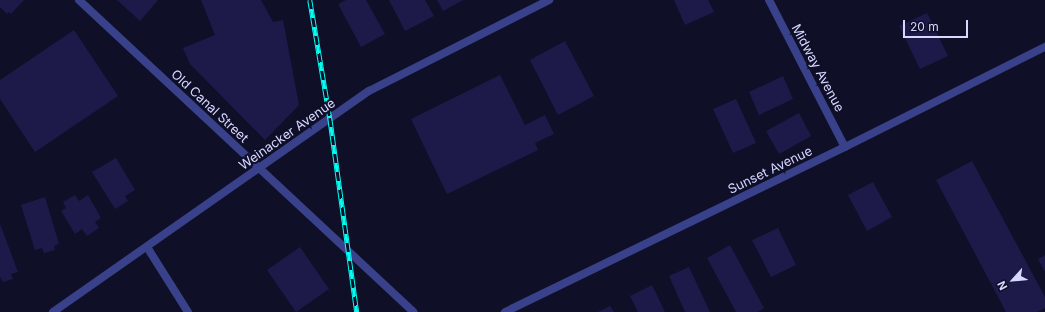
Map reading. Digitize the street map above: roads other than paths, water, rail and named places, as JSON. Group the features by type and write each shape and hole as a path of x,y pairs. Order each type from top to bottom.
{"street":[{"name":"Old Canal Street","path":"79,0 413,312"},
{"name":"Weinacker Avenue","path":"53,312 369,91 549,0"},
{"name":"Midway Avenue","path":"769,0 845,147"},
{"name":"Sunset Avenue","path":"506,312 1045,48"},
{"path":"148,247 188,312"}],"railway":[{"path":"310,0 330,118 357,312"}]}
